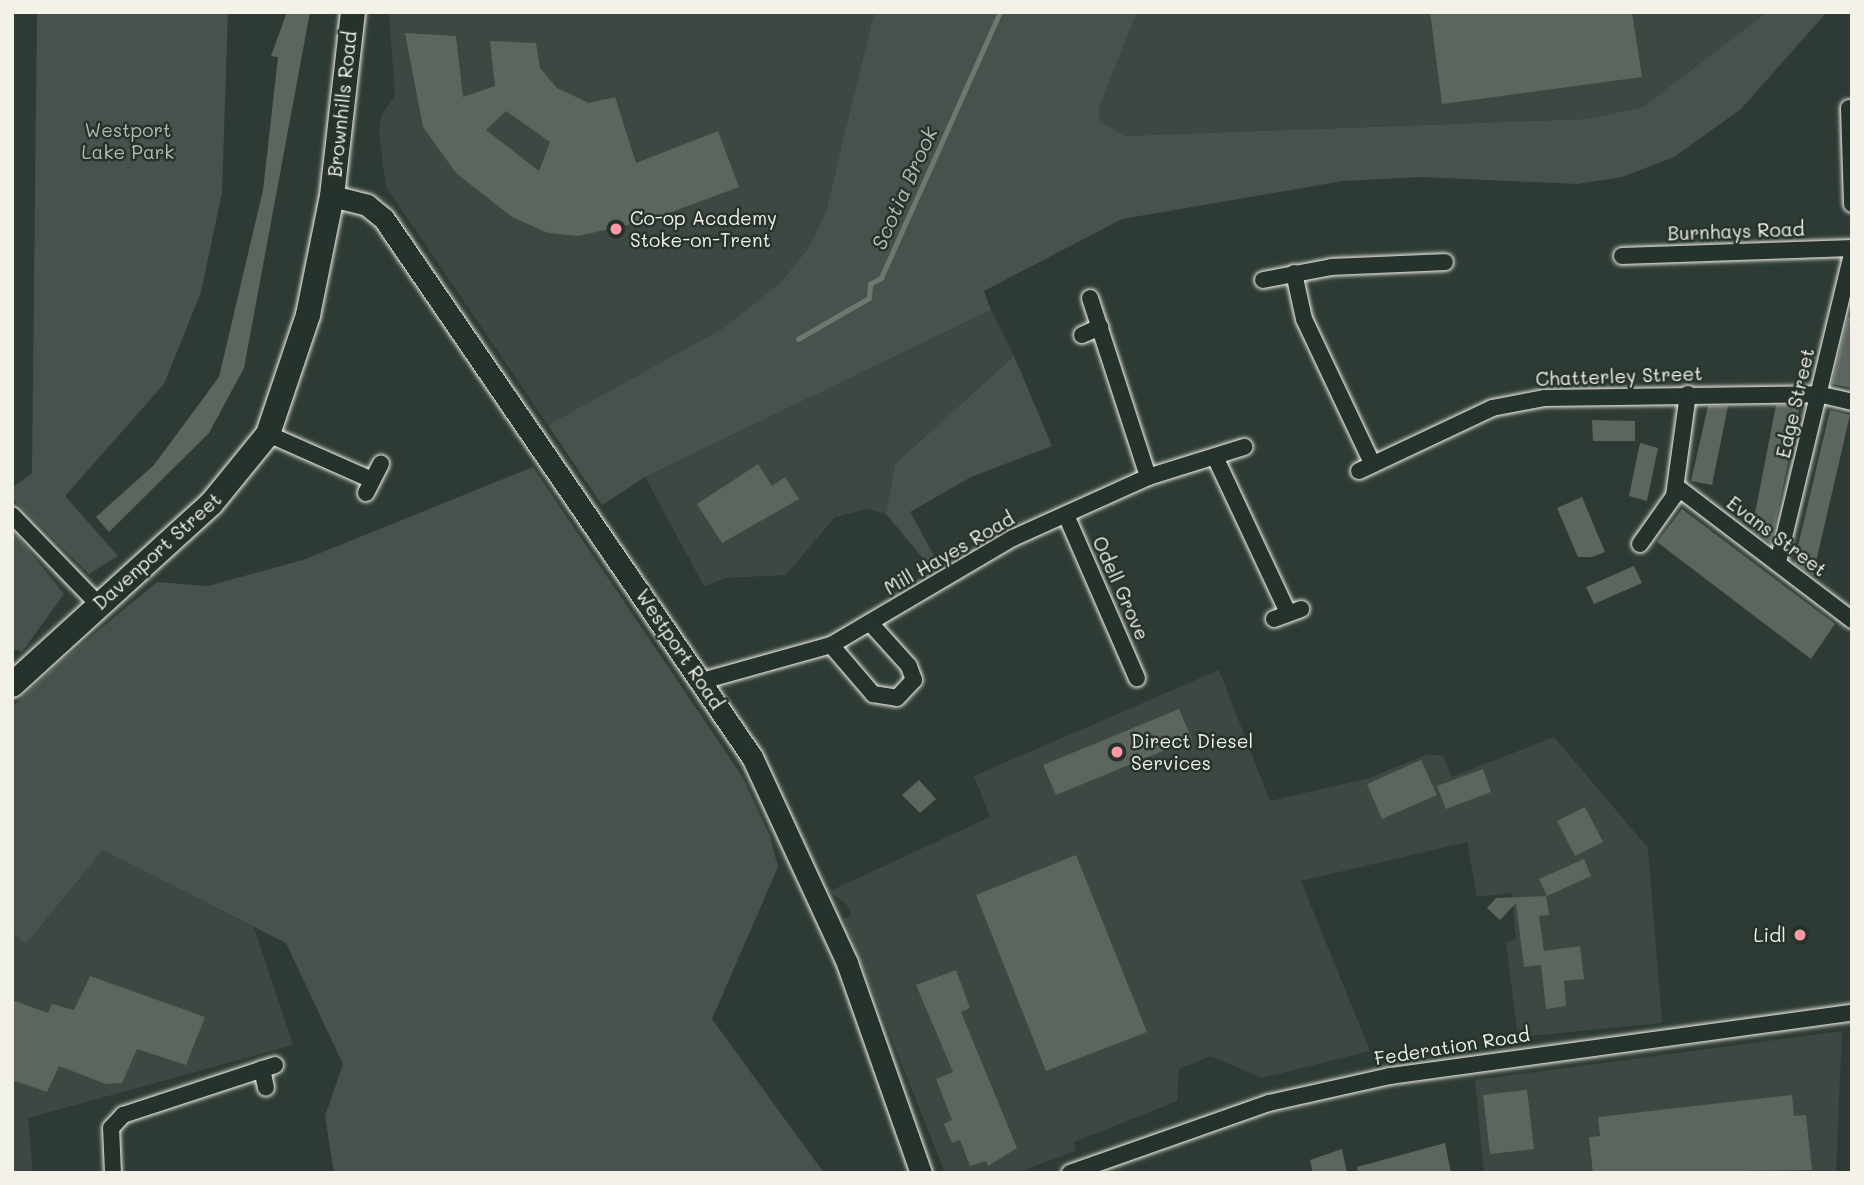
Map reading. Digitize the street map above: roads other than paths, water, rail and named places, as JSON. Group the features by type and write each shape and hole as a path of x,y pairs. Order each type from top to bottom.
{"main road":[{"name":"Brownhills Road","path":"332,197 353,12"},
{"name":"Davenport Street","path":"12,685 211,504 268,434 308,315 332,197"}],"street":[{"path":"1849,108 1852,204"},
{"name":"Westport Road","path":"332,197 367,205 384,219 752,757 793,839 847,963 921,1173"},
{"name":"Burnhays Road","path":"1622,256 1852,251"},
{"name":"Edge Street","path":"1778,562 1852,251"},
{"path":"1263,280 1294,273 1445,262"},
{"name":"Chatterley Street","path":"1294,273 1304,319 1366,467 1515,402 1688,394 1818,394 1852,402"},
{"path":"1090,298 1148,477"},
{"path":"1082,335 1100,327"},
{"path":"1640,544 1677,487 1688,394"},
{"path":"268,434 369,486 381,464"},
{"name":"Mill Hayes Road","path":"702,681 831,645 871,624 1013,538 1148,477 1216,459 1244,447"},
{"path":"1216,459 1288,613"},
{"name":"Evans Street","path":"1677,487 1852,620"},
{"name":"Odell Grove","path":"1066,514 1137,678"},
{"path":"12,515 98,604"},
{"path":"831,645 873,694 897,698 914,680 909,666 871,624"},
{"name":"Federation Road","path":"1070,1173 1269,1103 1390,1076 1852,1013"},
{"path":"113,1173 111,1128 123,1115 268,1067 266,1088"}],"waterway":[{"name":"Scotia Brook","path":"798,339 869,298 870,284 881,278 1000,12"}],"place":[{"name":"Co-op Academy Stoke-on-Trent","path":"616,229"},
{"name":"Direct Diesel Services","path":"1117,752"},
{"name":"Lidl","path":"1800,935"}],"park label":[{"name":"Westport Lake Park","path":"128,141"}]}
